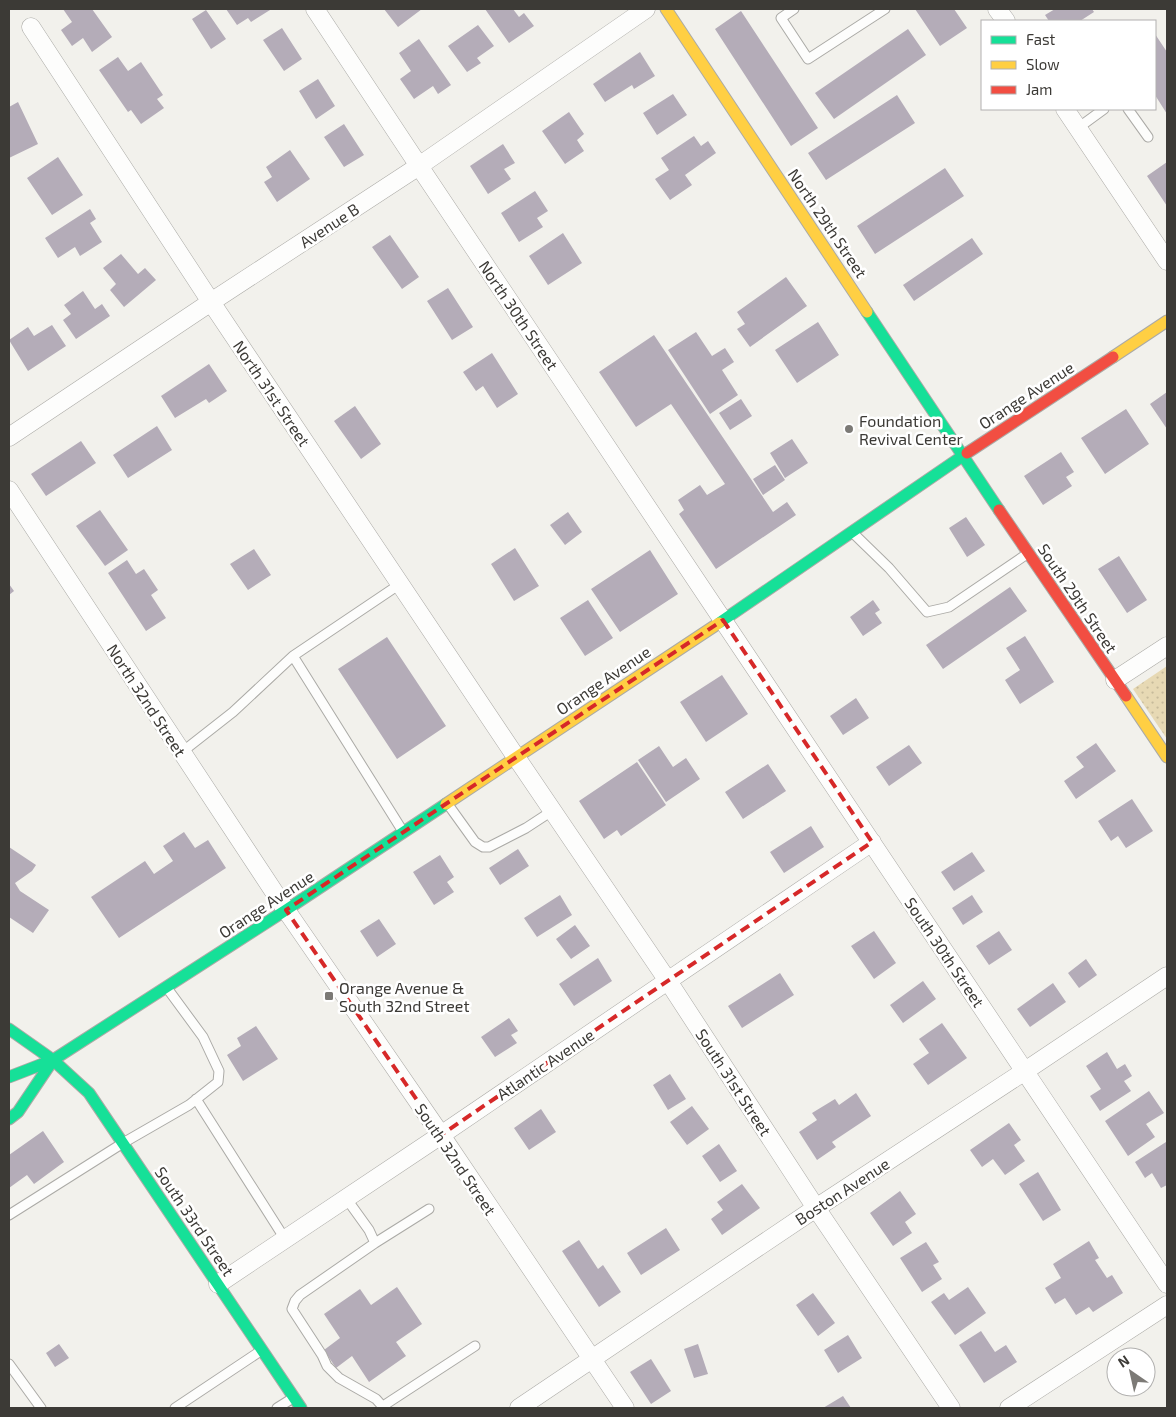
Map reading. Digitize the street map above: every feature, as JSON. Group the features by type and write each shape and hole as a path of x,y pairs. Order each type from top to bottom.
{"main road":[{"name":"North 29th Street","path":"666,9 963,456"},
{"name":"Orange Avenue","path":"9,1077 52,1060 286,910 723,620 963,456 1167,321"},
{"name":"South 29th Street","path":"963,456 1167,757"},
{"name":"South 33rd Street","path":"9,1029 52,1060 89,1093 301,1408"},
{"name":"Orange Avenue","path":"9,1119 18,1112 52,1060"}],"street":[{"name":"North 30th Street","path":"316,9 723,620"},
{"name":"Avenue B","path":"9,437 419,166 646,9"},
{"path":"997,9 1005,20"},
{"name":"North 31st Street","path":"31,27 211,302 516,757"},
{"path":"1066,110 1167,261"},
{"name":"North 32nd Street","path":"9,490 286,910"},
{"name":"South 30th Street","path":"723,620 1167,1284"},
{"path":"1115,680 1167,646"},
{"name":"South 31st Street","path":"516,757 668,980 816,1208 951,1408"},
{"name":"Atlantic Avenue","path":"218,1284 872,842"},
{"name":"South 32nd Street","path":"286,910 441,1135 624,1408"},
{"name":"Boston Avenue","path":"519,1408 816,1208 1025,1072 1167,976"},
{"path":"1009,1408 1167,1305"}],"lane":[{"path":"794,9 781,18 808,59 885,9"},
{"path":"1078,128 1103,110"},
{"path":"1129,110 1148,137"},
{"path":"852,532 889,568 927,612 949,607 1028,553"},
{"path":"182,752 233,712 293,656 400,584"},
{"path":"293,656 404,832"},
{"path":"447,803 475,842 483,847 489,847 519,832 552,811"},
{"path":"9,1215 123,1143 189,1105 218,1082 219,1071 203,1037 166,987"},
{"path":"196,1099 285,1239"},
{"path":"346,1198 369,1230 375,1244"},
{"path":"429,1209 300,1295 292,1309 327,1366 339,1378 376,1399 383,1407 475,1346"},
{"path":"175,1408 262,1350"},
{"path":"9,1364 41,1408"},
{"path":"277,1408 294,1397"}],"highlighted area":[{"path":"723,620 872,842 441,1135 286,910"}],"shaded area":[{"path":"1167,666 1167,739 1133,689"}],"building":[{"path":"63,9 92,9 112,37 92,52 83,38 72,46 61,30 72,22"},
{"path":"226,9 270,10 251,22 248,18 237,25"},
{"path":"384,9 422,9 398,27"},
{"path":"485,9 513,9 519,17 524,13 534,26 509,43"},
{"path":"915,9 954,9 967,28 940,46"},
{"path":"1055,9 1092,9 1094,12 1082,20 1048,20 1045,15"},
{"path":"206,10 226,39 211,49 192,19"},
{"path":"741,11 818,128 791,146 715,29"},
{"path":"478,25 494,46 477,58 481,63 467,72 448,46"},
{"path":"282,28 302,59 284,71 263,40"},
{"path":"908,29 926,55 834,119 815,93"},
{"path":"1156,36 1167,52 1167,114 1156,97"},
{"path":"419,39 451,85 438,94 433,86 414,99 400,79 411,71 399,53"},
{"path":"640,52 655,76 634,89 632,85 605,102 593,84"},
{"path":"118,57 128,71 141,62 163,95 157,99 164,108 141,124 131,110 128,112 99,70"},
{"path":"318,79 335,106 316,119 299,91"},
{"path":"673,94 687,115 657,135 643,113"},
{"path":"897,95 915,123 826,180 808,153"},
{"path":"18,102 38,144 9,158 9,107"},
{"path":"569,112 584,134 577,140 584,151 565,164 542,131"},
{"path":"344,124 364,155 344,167 324,137"},
{"path":"694,136 701,146 708,141 716,153 685,175 692,185 670,200 655,179 669,170 661,158"},
{"path":"503,144 515,163 504,169 511,179 488,194 470,166"},
{"path":"290,150 310,179 277,202 264,182 272,177 266,167"},
{"path":"58,157 83,195 52,215 27,178"},
{"path":"1167,162 1167,206 1147,176"},
{"path":"945,168 964,196 875,254 857,226"},
{"path":"535,191 548,211 537,218 543,227 519,242 501,213"},
{"path":"90,209 96,219 90,223 102,242 80,256 75,247 58,258 45,238"},
{"path":"563,233 582,263 548,285 529,256"},
{"path":"390,235 419,277 402,289 372,247"},
{"path":"972,238 983,254 914,301 903,285"},
{"path":"121,254 138,274 145,268 156,280 124,307 110,290 116,284 103,268"},
{"path":"786,277 807,306 750,347 737,329 745,324 737,312"},
{"path":"448,288 473,327 452,340 427,301"},
{"path":"83,291 95,309 102,304 110,316 76,339 63,320 71,314 64,305"},
{"path":"818,322 839,355 797,383 775,350"},
{"path":"52,325 66,346 28,371 9,340 28,327 34,336"},
{"path":"696,332 712,356 725,348 734,362 722,370 738,395 710,414 668,350"},
{"path":"654,335 773,512 787,502 796,515 716,569 679,514 684,510 678,500 700,485 707,495 725,484 671,404 636,427 599,372"},
{"path":"492,353 518,394 497,408 483,386 476,391 463,372"},
{"path":"209,364 227,391 209,403 206,399 175,418 161,396"},
{"path":"1167,392 1167,429 1150,404"},
{"path":"741,399 752,416 730,430 719,413"},
{"path":"355,406 381,444 361,459 334,421"},
{"path":"1126,409 1149,444 1105,474 1081,438"},
{"path":"157,426 172,450 128,478 113,455"},
{"path":"792,439 808,463 785,478 770,453"},
{"path":"81,441 96,463 46,496 31,474"},
{"path":"1061,452 1074,472 1066,477 1072,486 1043,505 1024,476"},
{"path":"775,465 785,480 763,495 753,479"},
{"path":"100,510 128,550 105,566 76,526"},
{"path":"568,512 582,532 565,545 550,525"},
{"path":"966,517 985,545 967,557 949,528"},
{"path":"515,548 539,586 514,601 491,564"},
{"path":"254,549 271,575 248,590 230,564"},
{"path":"650,550 678,594 620,632 591,589"},
{"path":"1119,556 1147,600 1127,613 1098,569"},
{"path":"127,560 136,574 144,569 158,590 151,595 166,618 146,631 108,573"},
{"path":"9,584 14,591 9,595"},
{"path":"1010,587 1027,611 943,669 926,645"},
{"path":"588,600 613,638 585,656 560,618"},
{"path":"873,600 880,610 875,613 882,623 863,636 850,617"},
{"path":"1025,636 1054,682 1020,704 1005,680 1020,670 1006,648"},
{"path":"387,637 446,726 397,759 338,669"},
{"path":"722,675 748,714 706,742 680,702"},
{"path":"856,698 869,718 843,735 830,716"},
{"path":"1096,743 1116,771 1076,799 1064,781 1084,767 1076,757"},
{"path":"909,745 922,763 889,786 876,767"},
{"path":"659,746 673,767 686,758 700,779 666,802 638,760"},
{"path":"637,762 666,805 621,836 617,830 604,839 579,801"},
{"path":"768,764 786,791 743,819 725,792"},
{"path":"1132,799 1153,831 1126,848 1118,836 1111,841 1098,821"},
{"path":"811,826 824,847 784,873 770,852"},
{"path":"184,832 195,848 208,840 226,868 119,938 91,897 145,861 154,874 173,861 163,846"},
{"path":"9,847 36,865 32,871 15,883 20,891 49,910 33,933 9,917"},
{"path":"518,849 529,866 500,885 489,868"},
{"path":"972,852 985,871 954,891 941,872"},
{"path":"440,855 454,877 447,882 454,892 434,905 413,872"},
{"path":"560,895 572,915 537,937 524,918"},
{"path":"972,895 983,912 963,925 952,908"},
{"path":"379,919 396,944 377,957 360,931"},
{"path":"575,925 590,946 571,959 556,939"},
{"path":"874,931 896,963 874,979 851,946"},
{"path":"999,931 1012,950 989,965 976,946"},
{"path":"598,958 612,981 574,1006 559,984"},
{"path":"1086,959 1097,975 1079,988 1068,973"},
{"path":"780,973 794,995 742,1028 728,1006"},
{"path":"923,981 936,999 903,1023 890,1005"},
{"path":"1053,983 1066,1002 1030,1027 1017,1009"},
{"path":"509,1018 518,1031 511,1035 517,1043 495,1057 481,1037"},
{"path":"942,1023 967,1058 928,1085 913,1064 929,1053 919,1039"},
{"path":"256,1026 278,1059 243,1081 227,1055 241,1046 237,1038"},
{"path":"1107,1052 1117,1069 1125,1064 1132,1076 1124,1081 1131,1091 1100,1111 1090,1096 1101,1089 1086,1066"},
{"path":"670,1074 686,1099 668,1110 653,1085"},
{"path":"1149,1091 1164,1113 1146,1124 1155,1137 1128,1156 1105,1121"},
{"path":"856,1093 871,1116 832,1142 836,1147 817,1160 799,1132 817,1120 812,1113 835,1099 839,1105"},
{"path":"692,1106 709,1129 687,1145 670,1122"},
{"path":"541,1109 556,1132 529,1150 514,1128"},
{"path":"1009,1123 1021,1140 1014,1145 1025,1161 1005,1175 993,1159 982,1167 970,1150"},
{"path":"43,1131 64,1162 34,1184 27,1175 9,1188 9,1155"},
{"path":"1166,1142 1167,1185 1161,1188 1152,1173 1145,1178 1135,1162"},
{"path":"719,1144 737,1171 720,1182 702,1156"},
{"path":"1038,1172 1061,1210 1043,1221 1019,1184"},
{"path":"742,1184 760,1208 722,1235 711,1219 723,1210 717,1202"},
{"path":"900,1191 916,1214 905,1222 912,1233 893,1246 870,1213"},
{"path":"666,1228 680,1250 641,1275 627,1253"},
{"path":"579,1240 598,1269 603,1265 621,1292 599,1307 562,1251"},
{"path":"1089,1241 1099,1258 1095,1260 1107,1278 1112,1275 1123,1293 1093,1312 1089,1307 1076,1315 1065,1298 1055,1304 1045,1288 1061,1278 1053,1264"},
{"path":"926,1242 939,1262 933,1265 942,1279 922,1292 900,1258"},
{"path":"397,1287 422,1324 396,1342 406,1356 369,1382 352,1356 336,1368 324,1350 340,1338 324,1314 360,1289 371,1305"},
{"path":"968,1287 986,1313 955,1335 931,1302 944,1293 949,1300"},
{"path":"813,1293 835,1323 818,1336 796,1305"},
{"path":"981,1331 995,1352 1006,1345 1017,1362 984,1383 959,1345"},
{"path":"848,1335 862,1358 838,1373 824,1350"},
{"path":"59,1344 69,1358 55,1367 46,1353"},
{"path":"698,1344 708,1374 694,1378 684,1349"},
{"path":"651,1359 671,1391 651,1404 630,1372"},
{"path":"843,1396 851,1408 823,1408"}],"traffic: fast":[{"path":"867,312 999,510"},
{"path":"719,623 967,453"},
{"path":"9,1077 53,1060 446,804"},
{"path":"9,1029 53,1060 89,1093 301,1408"},
{"path":"9,1119 18,1112 53,1060"}],"traffic: slow":[{"path":"666,9 867,312"},
{"path":"1113,357 1167,321"},
{"path":"446,804 719,623"},
{"path":"1126,696 1167,757"}],"traffic: jam":[{"path":"967,453 1113,357"},
{"path":"999,510 1126,696"}],"place":[{"name":"Foundation Revival Center","path":"849,429"},
{"name":"Orange Avenue & South 32nd Street","path":"329,996"}]}
